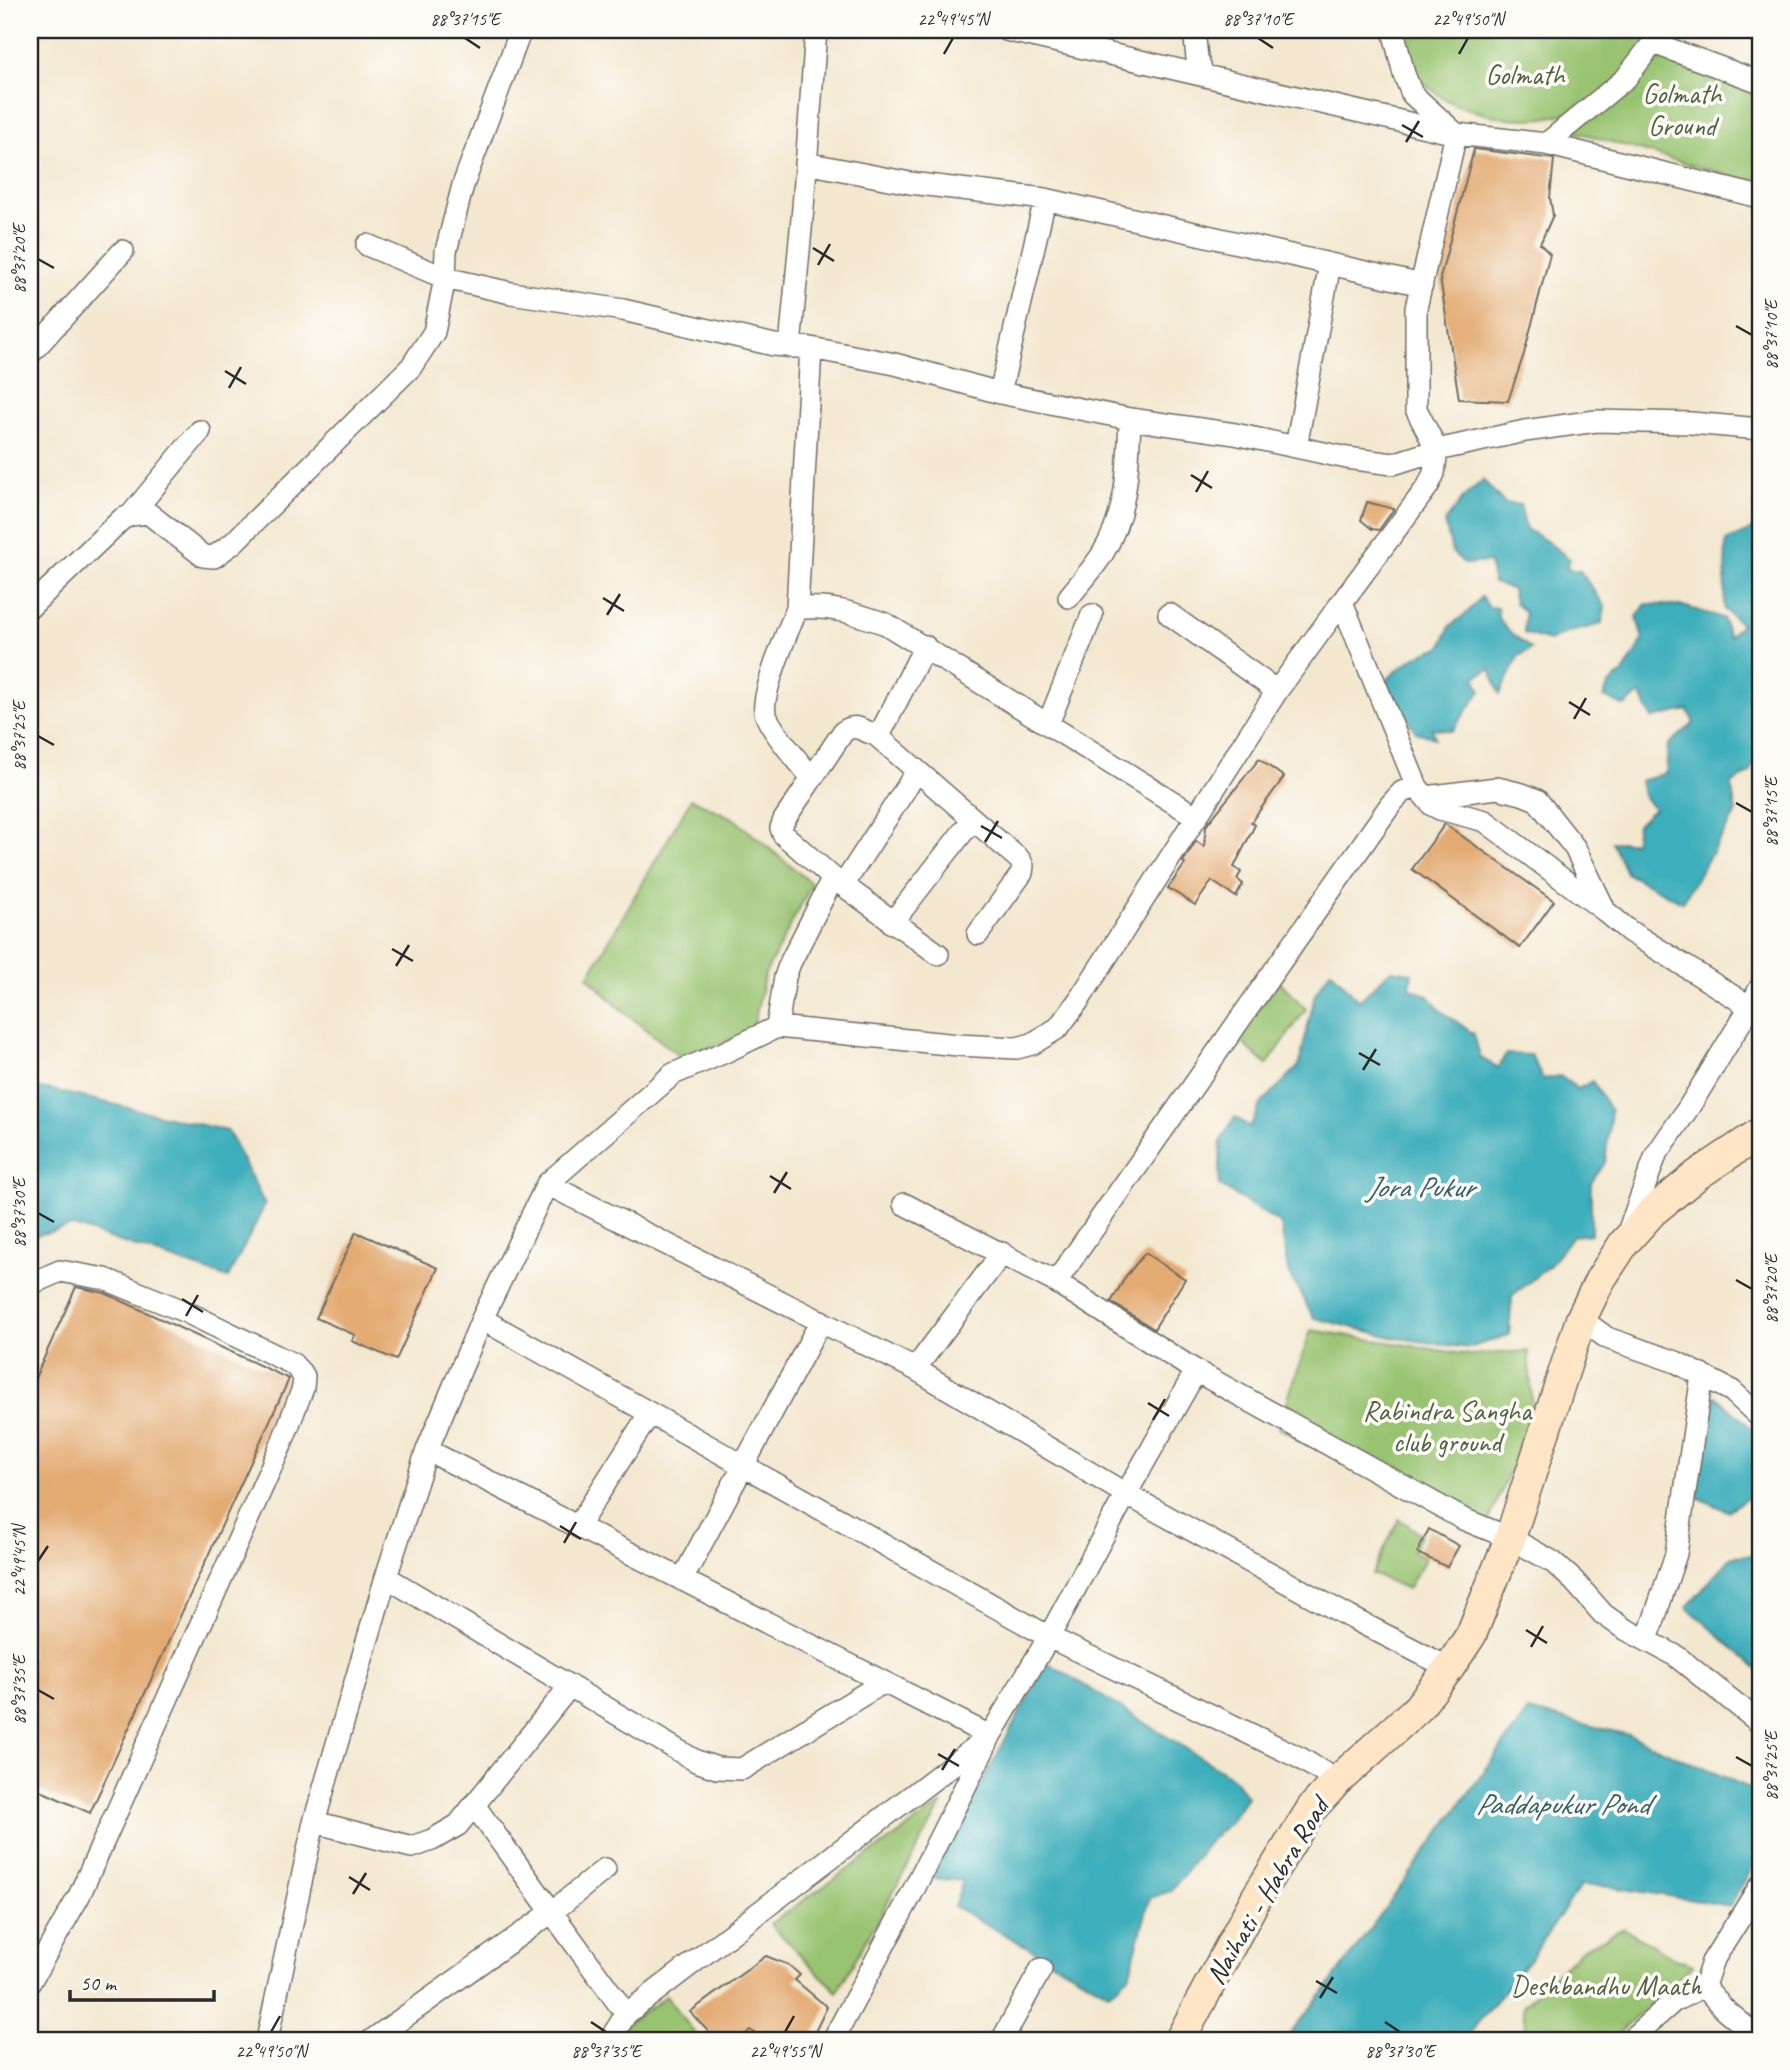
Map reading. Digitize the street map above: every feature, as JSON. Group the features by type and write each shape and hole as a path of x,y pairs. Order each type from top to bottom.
{"main road":[{"name":"Naihati - Habra Road","path":"1180,2040 1256,1898 1312,1808 1337,1781 1417,1709 1471,1635 1510,1538 1581,1319 1600,1280 1624,1243 1653,1211 1697,1175 1760,1133"}],"street":[{"path":"30,607 121,519 131,515 148,513 203,556 214,557 233,543 411,367 435,332 445,278 446,251 463,185 521,30"},
{"path":"811,778 770,723 765,710 766,695 797,609 800,347 806,163 816,30"},
{"path":"1006,30 1456,134 1546,144 1760,197"},
{"path":"1194,30 1197,58 1203,75"},
{"path":"1393,30 1412,94 1456,134"},
{"path":"1546,144 1626,78 1656,37 1760,82"},
{"path":"267,2040 314,1822 386,1577 427,1450 482,1319 547,1184 673,1074 777,1027 958,1045 1017,1048 1032,1044 1058,1028 1079,1000 1277,691 1428,486 1434,473 1437,450 1416,409 1416,308 1456,134"},
{"path":"806,163 910,183 1045,199 1422,285"},
{"path":"1000,393 1045,199"},
{"path":"367,244 445,278 512,293 623,310 774,345 895,364 1000,393 1130,419 1235,434 1347,458 1393,464 1437,450 1525,431 1596,421 1691,422 1760,429"},
{"path":"30,354 123,251"},
{"path":"1296,447 1330,264"},
{"path":"1069,597 1103,553 1118,520 1128,484 1130,419"},
{"path":"131,515 200,431"},
{"path":"1342,602 1421,792 1432,805 1485,821 1629,931 1755,997 1689,1107 1656,1155 1624,1243"},
{"path":"797,609 817,606 861,615 886,624 1197,817"},
{"path":"1169,614 1277,691"},
{"path":"1048,724 1092,615"},
{"path":"876,735 881,732 925,646"},
{"path":"938,954 892,923 783,834 781,828 811,778 850,726 858,726 876,735 1020,860 1022,873 978,934"},
{"path":"777,1027 785,977 790,963 839,881 917,771"},
{"path":"1056,1282 1402,792 1497,788 1537,800 1575,848 1605,911"},
{"path":"892,923 974,819"},
{"path":"547,1184 915,1369 1126,1494 1348,1616 1449,1668"},
{"path":"904,1204 1056,1282 1196,1371 1464,1519 1510,1538 1553,1562 1603,1614 1676,1656 1760,1723"},
{"path":"915,1369 1002,1253"},
{"path":"30,1284 60,1271 106,1279 186,1312 293,1364 303,1376 303,1388 281,1445 79,1896 30,1982"},
{"path":"482,1319 1049,1637 1300,1758 1337,1781"},
{"path":"1581,1319 1607,1338 1676,1362 1732,1391 1760,1418"},
{"path":"682,1580 821,1321"},
{"path":"833,2040 911,1895 990,1736 1049,1637 1196,1371"},
{"path":"1647,1640 1676,1554 1702,1375"},
{"path":"578,1526 650,1413"},
{"path":"427,1450 990,1736"},
{"path":"386,1577 696,1761 717,1768 743,1769 884,1682"},
{"path":"314,1822 412,1847 432,1840 458,1825 570,1686"},
{"path":"610,2040 626,2014 990,1736"},
{"path":"474,1805 626,2014"},
{"path":"372,2040 552,1912 605,1869"},
{"path":"1630,2040 1674,2001 1704,1986 1712,1962 1760,1886"},
{"path":"1002,2040 1041,1969"},
{"path":"1704,1986 1723,2008 1760,2039"},
{"path":"401,2020 407,2040"}],"green space":[{"name":"Golmath","path":"1381,30 1668,30 1652,55 1633,76 1611,93 1587,106 1560,115 1532,119 1504,118 1450,102 1429,88 1411,70"},
{"name":"Golmath Ground","path":"1676,50 1760,89 1760,185 1567,129"},
{"path":"691,799 733,818 812,884 764,976 752,1034 679,1056 616,1005 588,977"},
{"path":"1279,981 1306,1009 1267,1065 1237,1038"},
{"name":"Rabindra Sangha club ground","path":"1311,1330 1470,1355 1528,1351 1533,1413 1487,1526 1278,1428"},
{"path":"1399,1519 1421,1534 1413,1551 1425,1559 1408,1589 1372,1574"},
{"path":"943,1803 837,1992 770,1924"},
{"name":"Deshbandhu Maath","path":"1624,1928 1676,1959 1693,1965 1610,2040 1526,2040 1523,2006 1581,1950"},
{"path":"666,1996 700,2040 603,2040"}],"water":[{"path":"1483,480 1504,503 1520,505 1526,529 1570,559 1566,569 1580,571 1605,607 1602,624 1566,633 1549,641 1524,633 1525,613 1515,603 1512,589 1493,583 1490,562 1465,564 1452,552 1445,522 1464,497"},
{"path":"1760,519 1760,635 1745,626 1760,640 1760,748 1750,773 1731,784 1736,813 1682,902 1626,873 1612,842 1634,842 1637,825 1654,809 1643,795 1640,781 1666,773 1668,745 1694,723 1688,710 1652,718 1640,694 1624,706 1604,697 1608,685 1623,673 1643,640 1637,617 1646,604 1683,606 1723,618 1729,637 1741,624 1724,609 1726,541 1749,531"},
{"path":"1481,597 1489,607 1498,608 1498,618 1531,649 1518,657 1500,694 1490,669 1475,677 1481,691 1452,731 1432,728 1435,738 1416,732 1384,683 1410,661 1441,648 1450,626"},
{"name":"Jora Pukur","path":"1331,970 1359,1001 1391,970 1412,973 1410,988 1429,996 1440,1010 1474,1034 1480,1057 1498,1068 1506,1054 1531,1055 1543,1079 1560,1076 1578,1089 1592,1081 1611,1111 1605,1163 1591,1183 1591,1234 1572,1236 1550,1265 1512,1296 1509,1335 1469,1348 1391,1337 1314,1318 1288,1272 1281,1224 1219,1185 1221,1140 1235,1117 1250,1127 1261,1104 1299,1066 1315,994"},
{"path":"30,1089 48,1089 228,1131 265,1205 228,1278 73,1226 30,1237"},
{"path":"1715,1396 1760,1435 1760,1488 1728,1511 1688,1493"},
{"path":"1760,1555 1760,1672 1687,1607 1732,1556"},
{"path":"1047,1662 1235,1779 1247,1797 1229,1823 1211,1839 1171,1891 1150,1898 1129,1976 1109,1993 954,1906 963,1881 931,1878"},
{"name":"Paddapukur Pond","path":"1528,1711 1629,1735 1760,1793 1760,1854 1730,1906 1612,1887 1581,1885 1533,1955 1464,2040 1285,2040 1330,1984"}],"building":[{"path":"1474,149 1554,159 1550,198 1553,215 1540,244 1550,254 1524,354 1508,401 1459,399 1440,278"},
{"path":"1367,502 1394,509 1379,530 1372,529 1361,520"},
{"path":"1259,759 1284,777 1251,822 1255,825 1234,867 1241,872 1237,879 1243,884 1236,897 1212,881 1195,905 1168,888 1185,864 1183,862 1196,841 1204,847 1206,826"},
{"path":"1445,824 1554,901 1520,948 1412,869"},
{"path":"356,1232 438,1268 396,1360 352,1341 355,1335 316,1318"},
{"path":"1145,1253 1185,1279 1154,1329 1111,1302 1126,1276"},
{"path":"76,1287 105,1293 289,1379 90,1813 30,1786 30,1389"},
{"path":"1429,1529 1459,1546 1447,1567 1417,1553"},
{"path":"766,1956 789,1965 800,1975 795,1980 827,2007 811,2040 766,2040 750,2030 740,2040 716,2040 690,2012"}]}
